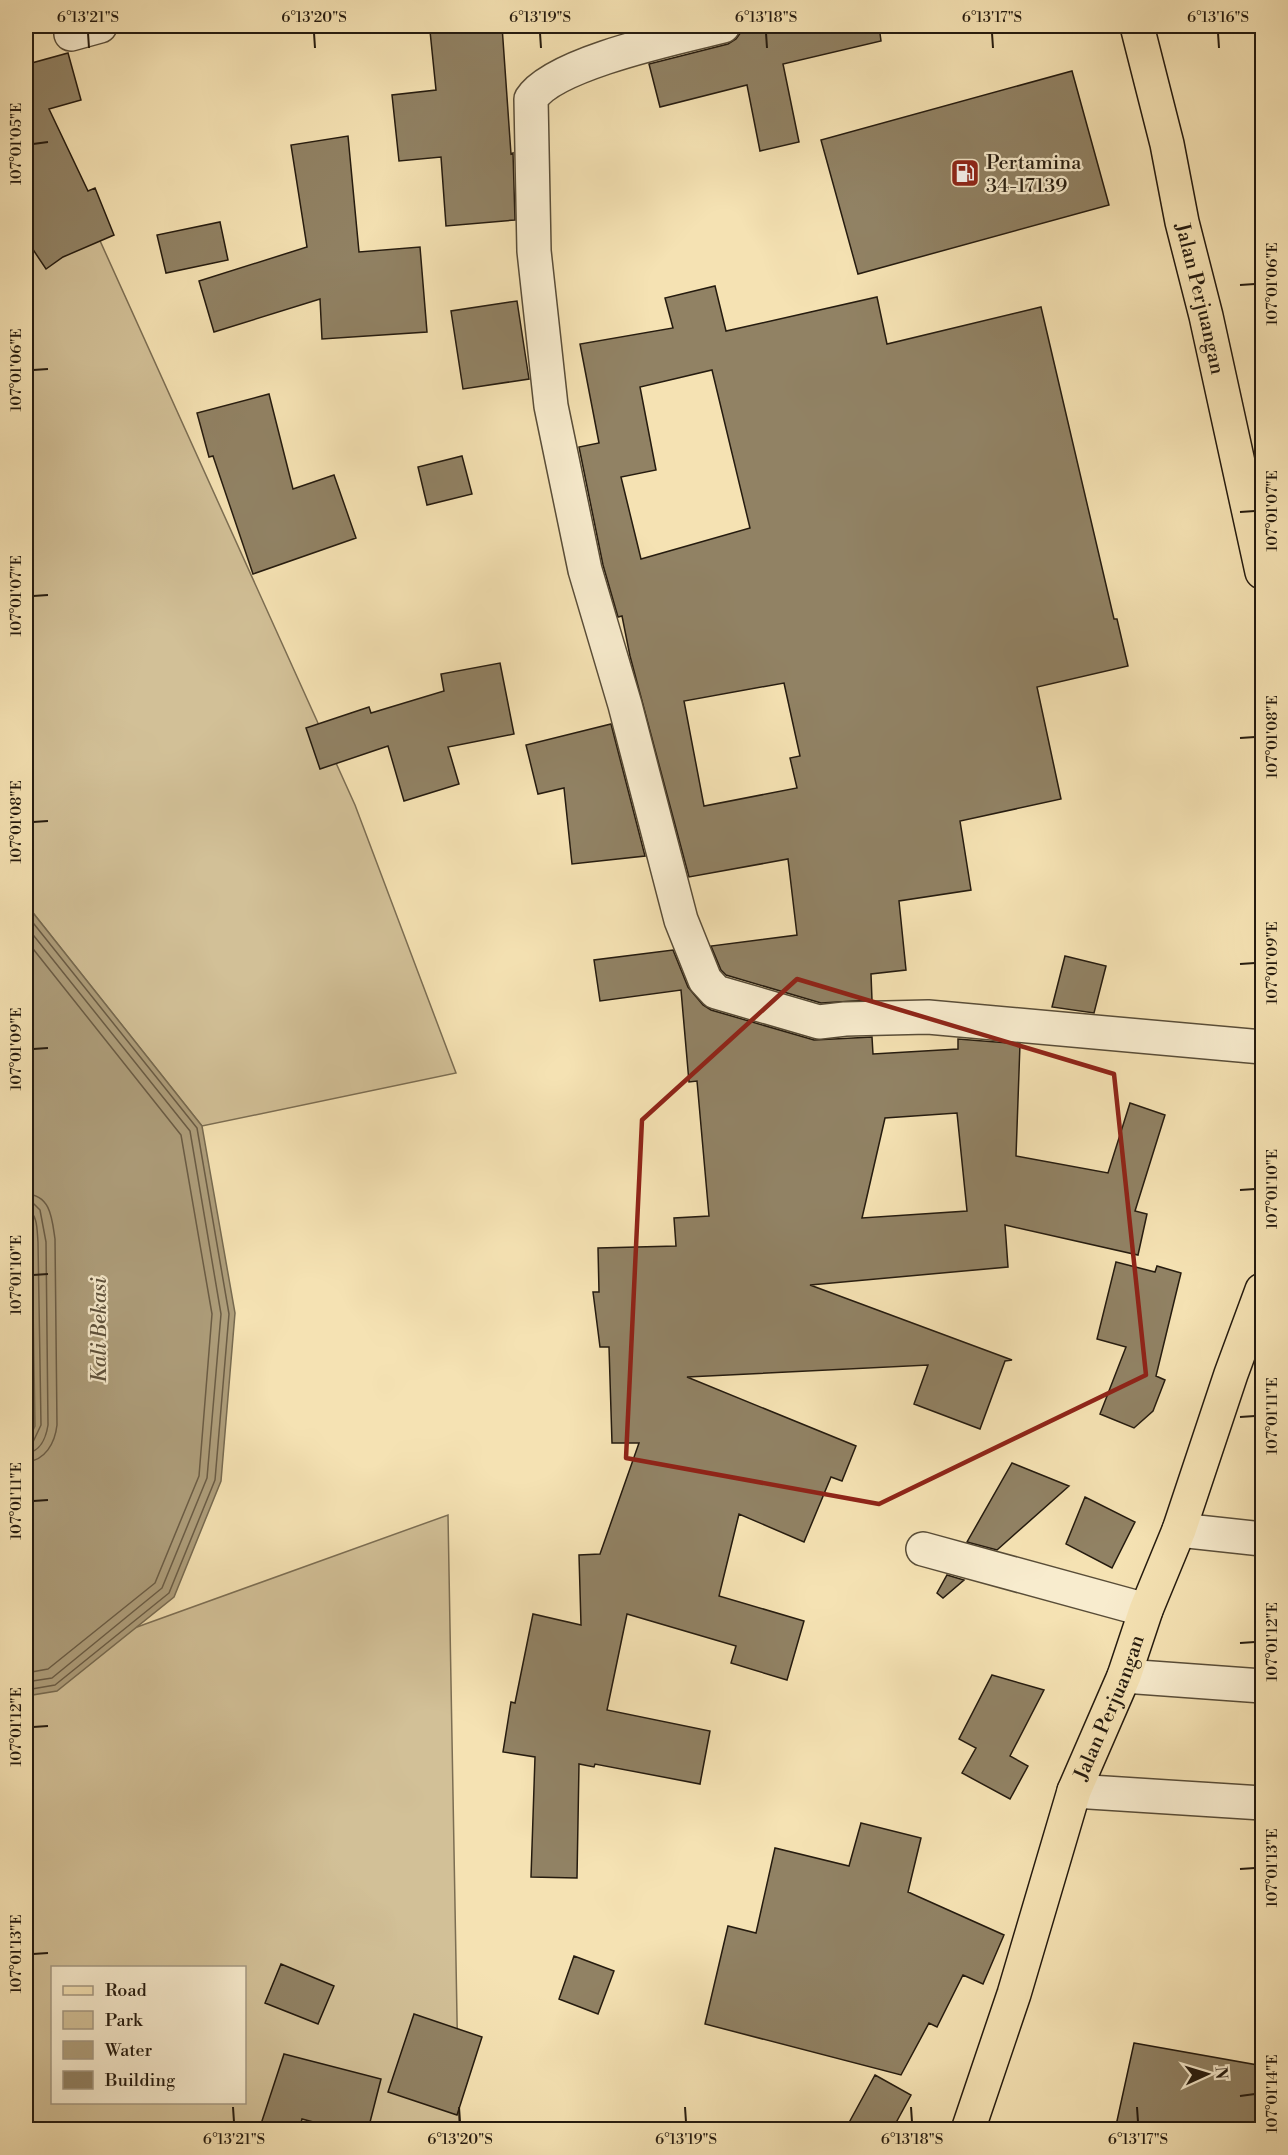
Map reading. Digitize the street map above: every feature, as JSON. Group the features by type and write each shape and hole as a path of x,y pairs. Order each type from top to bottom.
{"main road":[{"name":"Jalan Perjuangan","path":"1137,26 1167,144 1182,222 1206,316 1253,475 1263,572"},
{"name":"Jalan Perjuangan","path":"968,2130 1014,1994 1074,1791 1124,1676 1146,1610 1179,1530 1231,1374 1263,1290"}],"street":[{"path":"723,26 609,56 553,79 536,91 531,99 534,250 551,406 586,574 625,705 681,920 705,980 716,992 819,1022 844,1019 928,1017 1263,1047"},
{"path":"1179,1530 1263,1539"},
{"path":"923,1550 1146,1610"},
{"path":"1124,1676 1263,1686"},
{"path":"1074,1791 1263,1803"}],"highlighted area":[{"path":"797,979 1114,1074 1146,1375 879,1504 626,1458 642,1120"}],"green space":[{"path":"26,77 355,805 456,1073 202,1126 26,904"},
{"path":"26,1269 35,1426 26,1445"},
{"path":"448,1515 459,2129 26,2130 26,1667"}],"water":[{"name":"Kali Bekasi","path":"26,904 202,1126 235,1313 221,1481 174,1597 57,1691 26,1696 26,1445 35,1426 32,1243 26,1198"}],"building":[{"path":"502,26 511,154 513,153 515,220 446,226 441,157 399,161 392,95 436,90 430,31"},
{"path":"741,26 879,26 881,41 783,64 799,142 760,151 747,85 660,107 649,64 728,44 736,39 741,32"},
{"path":"68,53 81,100 49,109 88,191 95,188 114,235 63,257 46,269 26,239 26,58 28,64"},
{"name":"Pertamina 34-17139","path":"1072,71 1109,205 858,274 821,140"},
{"path":"348,136 359,252 420,247 427,332 322,339 320,299 214,332 199,281 307,247 291,145"},
{"path":"220,222 228,260 166,273 157,235"},
{"path":"715,286 726,331 877,297 887,344 1041,307 1114,619 1117,619 1128,666 1037,687 1061,799 960,821 971,890 899,901 906,970 871,974 872,1000 821,1003 726,975 721,970 711,946 797,935 788,859 689,877 630,656 622,616 618,617 603,565 579,447 599,443 580,344 673,328 665,298","holes":["712,370 750,528 641,559 621,477 656,470 640,387","784,683 800,756 790,758 797,788 704,806 684,701"]},
{"path":"517,301 529,379 463,389 451,311"},
{"path":"269,394 293,489 334,475 356,538 253,574 213,456 209,457 197,413"},
{"path":"462,456 472,494 427,505 418,467"},
{"path":"500,663 514,734 448,747 459,784 404,801 388,746 320,769 306,728 369,707 371,713 444,691 441,674"},
{"path":"611,724 645,856 572,864 564,788 538,794 526,745"},
{"path":"673,950 688,987 703,1005 711,1010 814,1040 872,1037 873,1054 958,1049 958,1039 1020,1044 1016,1156 1108,1173 1130,1103 1165,1115 1135,1211 1147,1214 1138,1255 1005,1225 1008,1267 810,1285 1012,1360 1005,1361 980,1429 914,1404 928,1365 687,1377 856,1446 842,1481 831,1477 804,1542 739,1514 719,1596 804,1621 787,1680 731,1663 736,1646 627,1614 607,1710 710,1731 700,1784 595,1764 594,1767 579,1764 577,1878 531,1877 535,1757 503,1752 511,1702 515,1703 533,1614 581,1625 579,1555 600,1554 639,1443 612,1443 609,1347 600,1347 593,1292 599,1292 598,1248 676,1246 674,1218 709,1216 697,1081 689,1082 681,990 600,1001 594,960","holes":["957,1113 967,1211 862,1218 885,1118"]},
{"path":"1065,956 1106,966 1094,1013 1052,1007"},
{"path":"1116,1262 1155,1272 1157,1266 1181,1273 1156,1376 1165,1380 1153,1411 1134,1428 1100,1414 1126,1347 1097,1339"},
{"path":"1012,1463 1069,1486 997,1550 967,1542"},
{"path":"1085,1497 1135,1522 1112,1568 1066,1544"},
{"path":"947,1575 964,1580 943,1598 937,1593"},
{"path":"992,1675 1044,1690 1010,1756 1028,1766 1010,1799 962,1773 976,1748 959,1739"},
{"path":"861,1823 921,1838 908,1892 1004,1935 983,1984 963,1975 937,2027 929,2023 901,2075 705,2024 728,1926 756,1933 775,1848 849,1866"},
{"path":"574,1956 614,1971 598,2014 559,1999"},
{"path":"281,1964 334,1986 318,2024 265,2003"},
{"path":"414,2014 482,2037 457,2115 388,2092"},
{"path":"1134,2043 1263,2066 1263,2130 1115,2130"},
{"path":"284,2054 381,2079 368,2130 343,2130 302,2119 299,2130 259,2130"},
{"path":"875,2075 911,2095 892,2130 845,2130"}],"place":[{"name":"Pertamina 34-17139","path":"965,173"}]}
